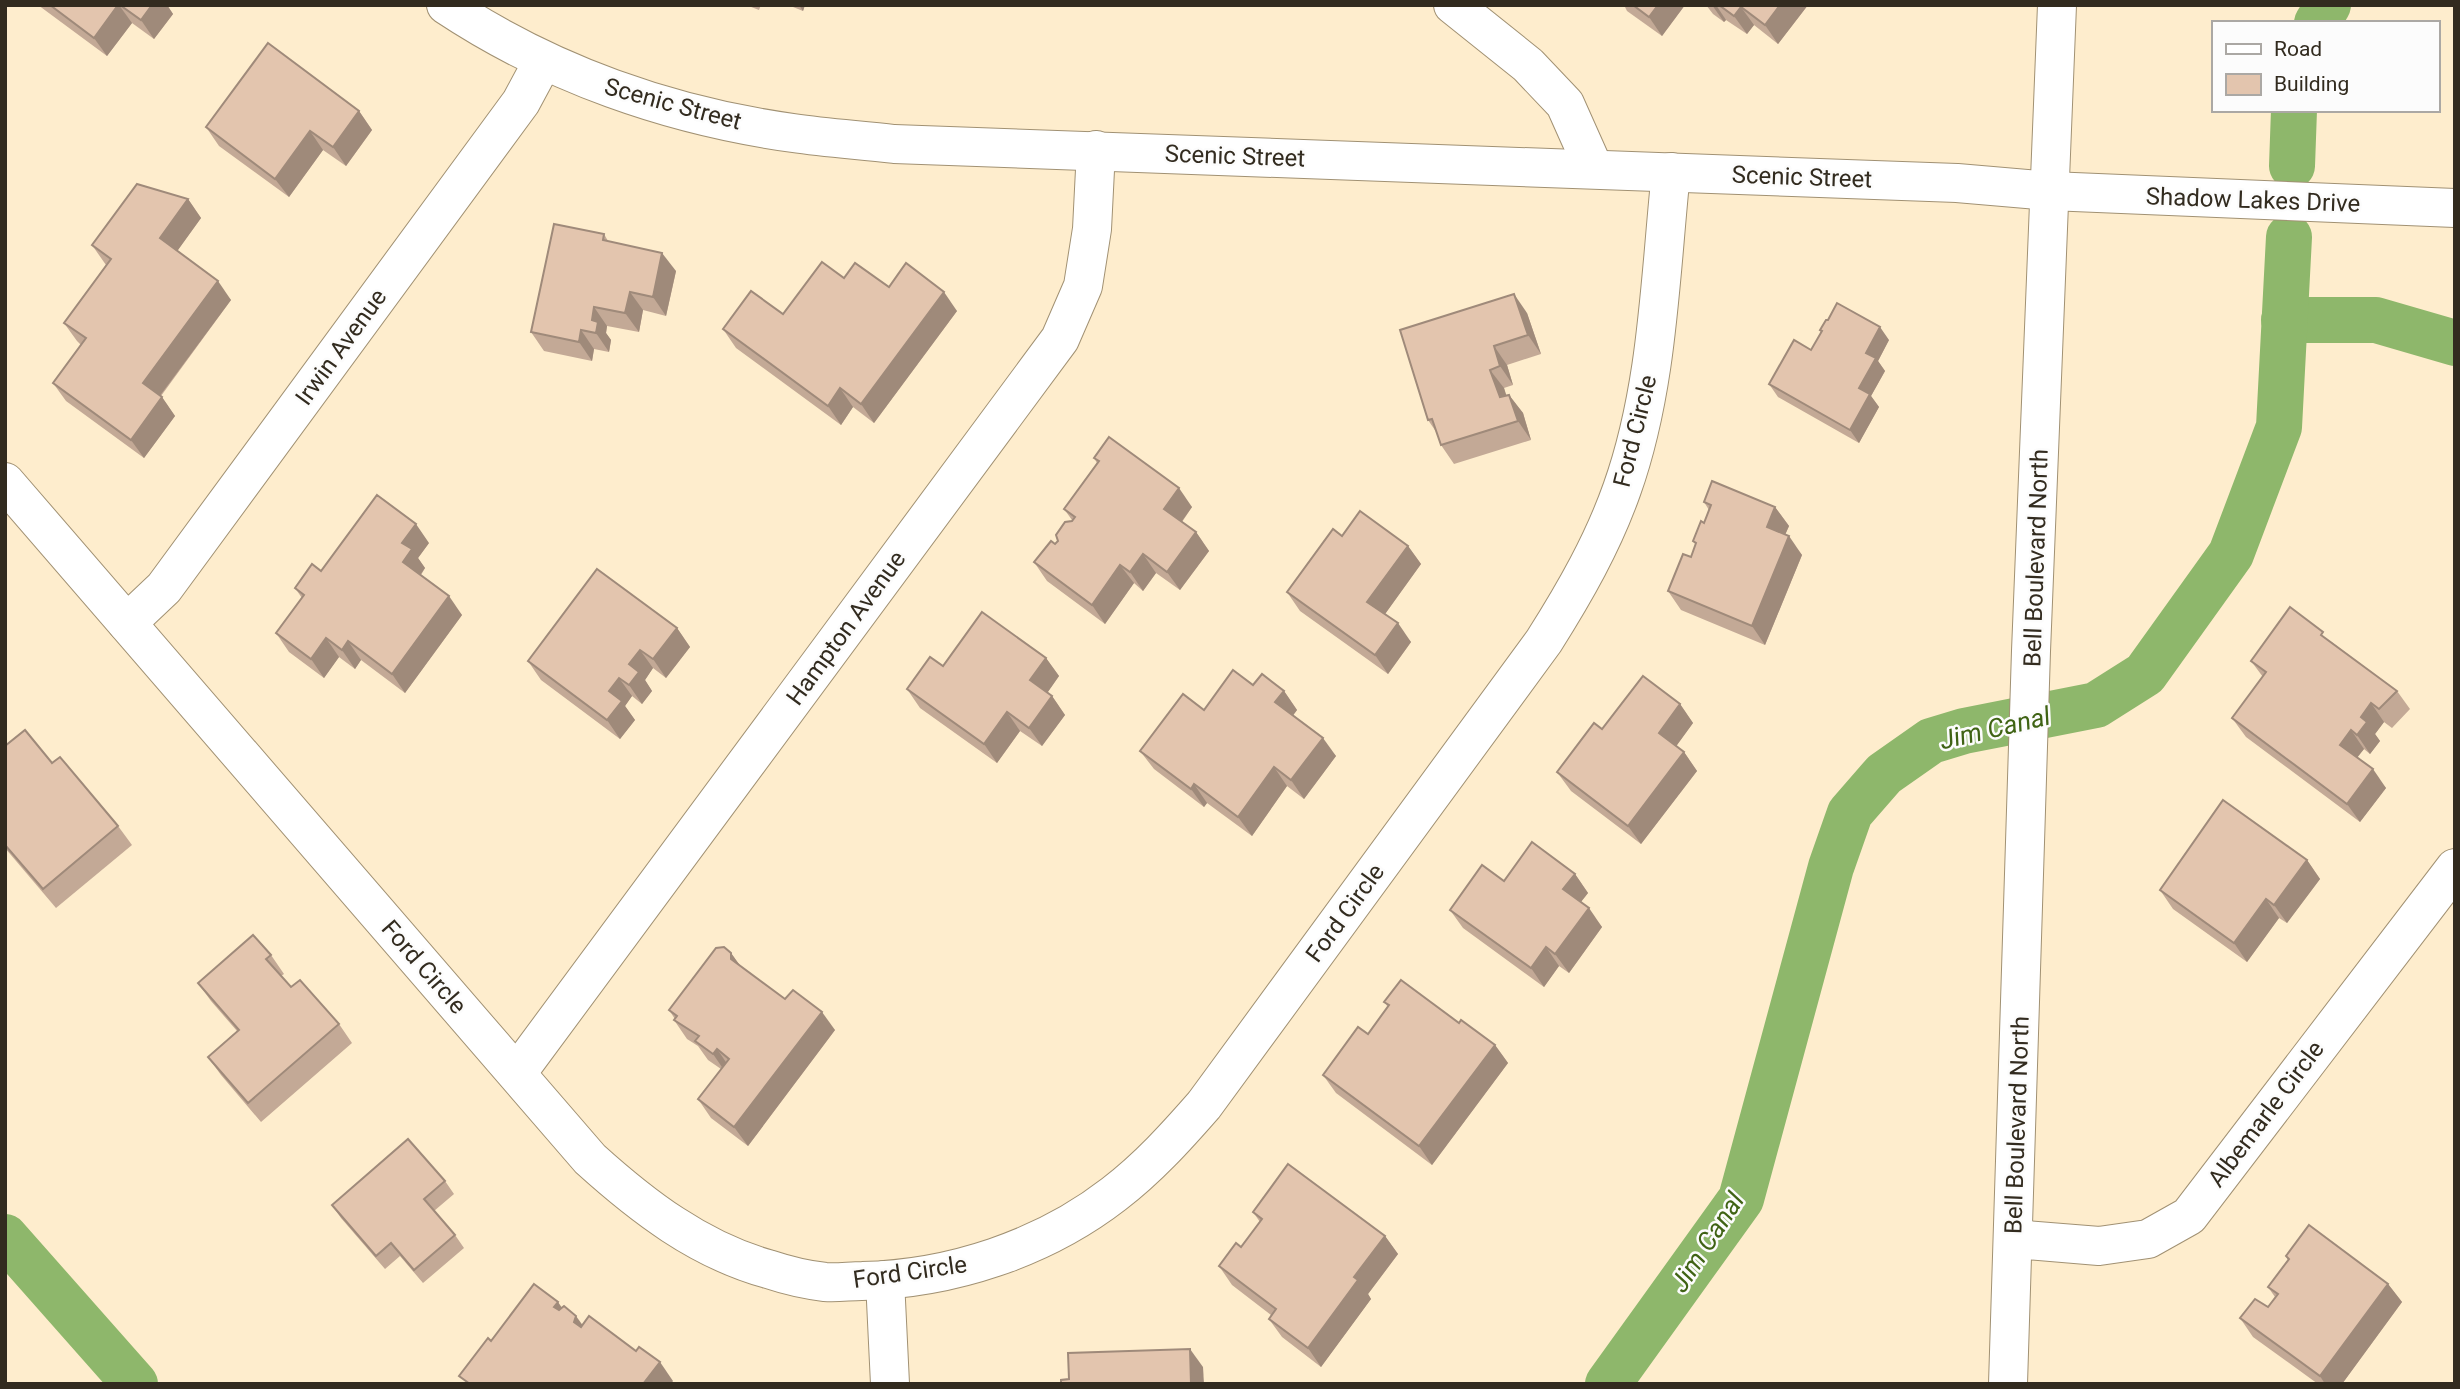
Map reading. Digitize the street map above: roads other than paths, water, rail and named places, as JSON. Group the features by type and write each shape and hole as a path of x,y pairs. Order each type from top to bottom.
{"street":[{"name":"Scenic Street","path":"446,5 543,61 592,82 691,113 792,133 894,144 1957,183 2050,191"},
{"path":"1453,5 1528,65 1565,104 1594,169"},
{"name":"Bell Boulevard North","path":"2008,1384 2031,651 2057,16"},
{"name":"Irwin Avenue","path":"127,623 164,588 521,102 543,61"},
{"name":"Hampton Avenue","path":"517,1073 1060,339 1083,286 1092,229 1096,150"},
{"name":"Ford Circle","path":"5,482 590,1159 628,1194 671,1224 712,1247 767,1269 825,1282 885,1280 953,1270 996,1257 1060,1230 1113,1195 1162,1153 1204,1105 1544,641 1600,544 1623,488 1640,429 1651,368 1671,172"},
{"name":"Shadow Lakes Drive","path":"2050,191 2455,208"},
{"name":"Albemarle Circle","path":"2014,1239 2099,1246 2148,1239 2189,1216 2455,868"},
{"path":"885,1280 890,1384"}],"waterway":[{"path":"2318,21 2328,5"},
{"name":"Jim Canal","path":"2292,166 2294,112"},
{"name":"Jim Canal","path":"1608,1384 1741,1199 1831,867 1850,813 1884,774 1931,741 1964,731 2096,705 2145,674 2231,554 2279,427 2289,237"},
{"path":"2284,320 2376,320 2455,343"},
{"path":"5,1237 135,1384"}]}
